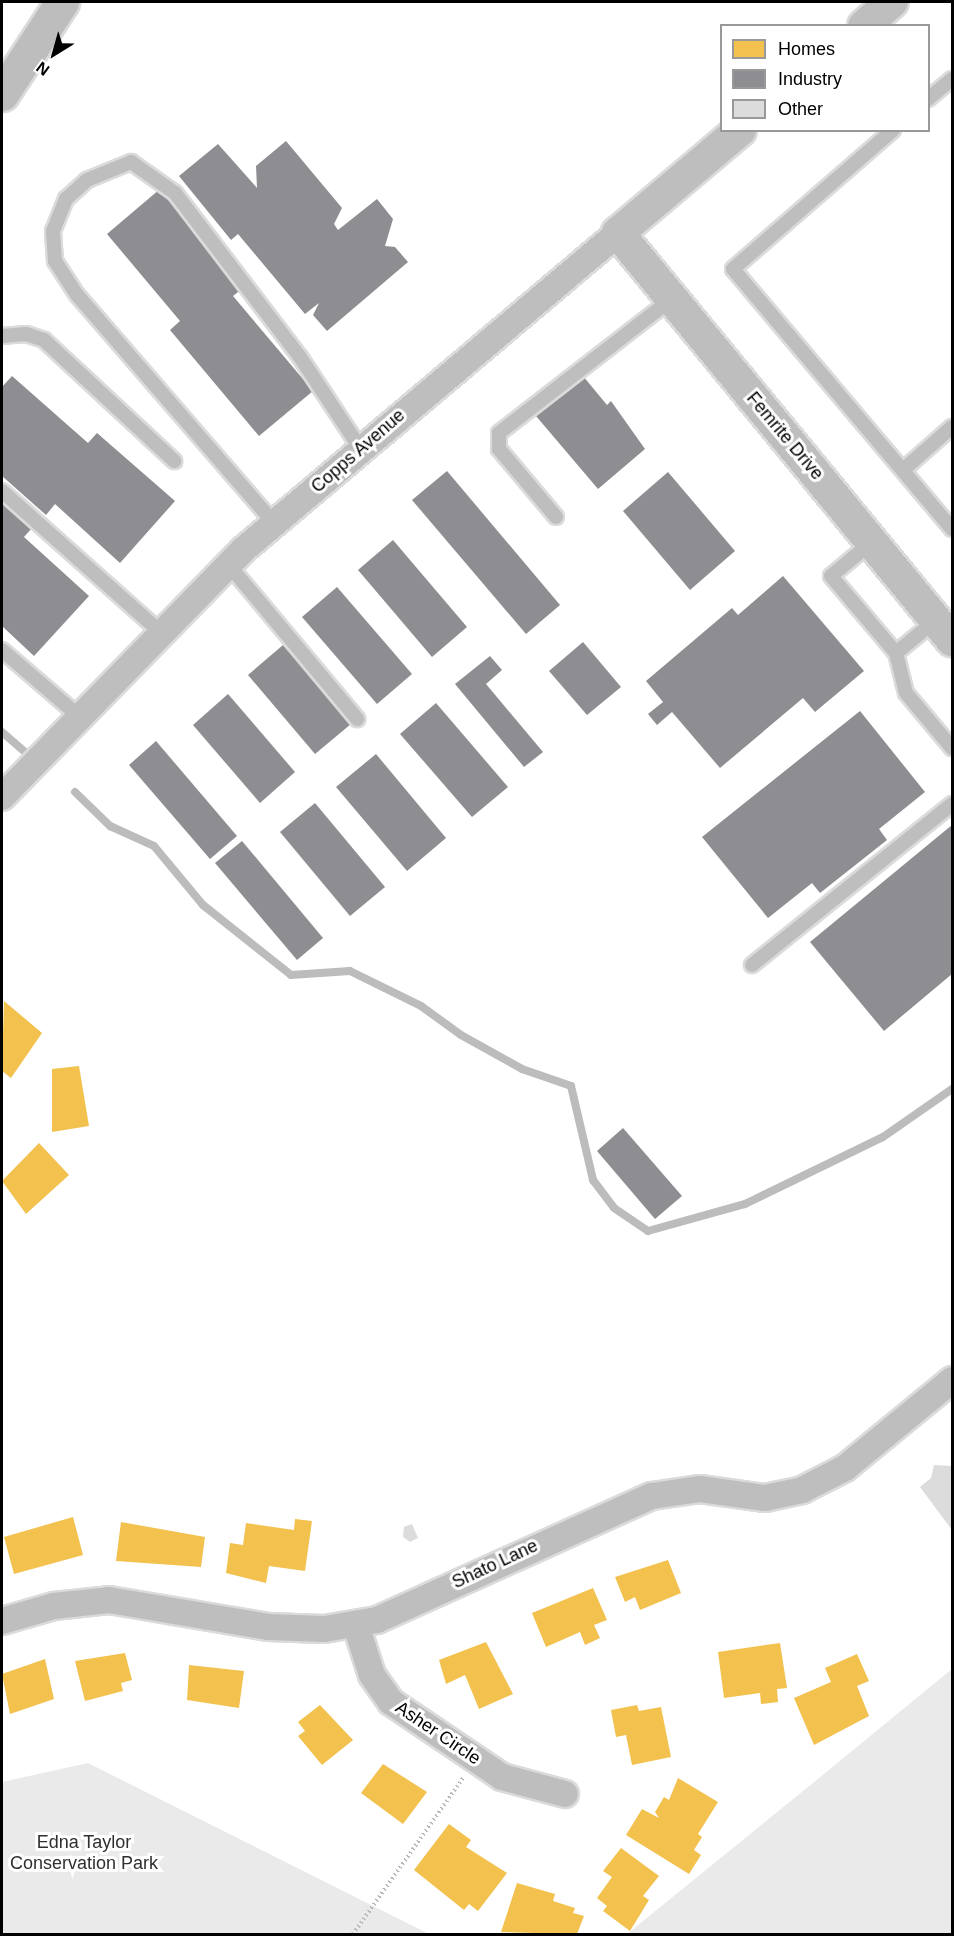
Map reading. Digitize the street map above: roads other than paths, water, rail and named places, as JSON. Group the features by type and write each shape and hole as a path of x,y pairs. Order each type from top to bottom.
{"main road":[{"path":"2,94 62,2"},
{"path":"21,64 87,2"}],"street":[{"path":"866,24 892,2"},
{"name":"Copps Avenue","path":"2,797 228,564 360,448 738,132"},
{"name":"Femrite Drive","path":"618,233 944,630"},
{"name":"Shato Lane","path":"2,1620 54,1606 109,1600 268,1627 356,1625 652,1496 700,1489 765,1498 802,1490 844,1468 952,1380"},
{"name":"Asher Circle","path":"356,1625 372,1676 391,1702 476,1760 518,1784 565,1794"}],"lane":[{"path":"930,97 952,79"},
{"path":"891,132 733,268 952,529"},
{"path":"274,523 76,296 55,261 53,231 62,210 87,180 131,162 175,193 300,357 360,448"},
{"path":"556,518 499,449 499,432 672,299"},
{"path":"2,336 26,334 44,340 174,461"},
{"path":"903,470 952,427"},
{"path":"2,491 160,632"},
{"path":"872,542 831,576 896,653 906,693 952,747"},
{"path":"228,564 357,719"},
{"path":"896,653 944,630"},
{"path":"2,650 81,718"},
{"path":"752,964 952,804"}],"waterway":[{"path":"2,732 24,751"},
{"path":"75,792 110,826 154,846 203,905 291,975 350,971 421,1006 461,1035 522,1069 571,1086 593,1180 614,1208 648,1231 745,1204 883,1137 952,1089"}],"park label":[{"name":"Edna Taylor Conservation Park","path":"84,1853"}]}
